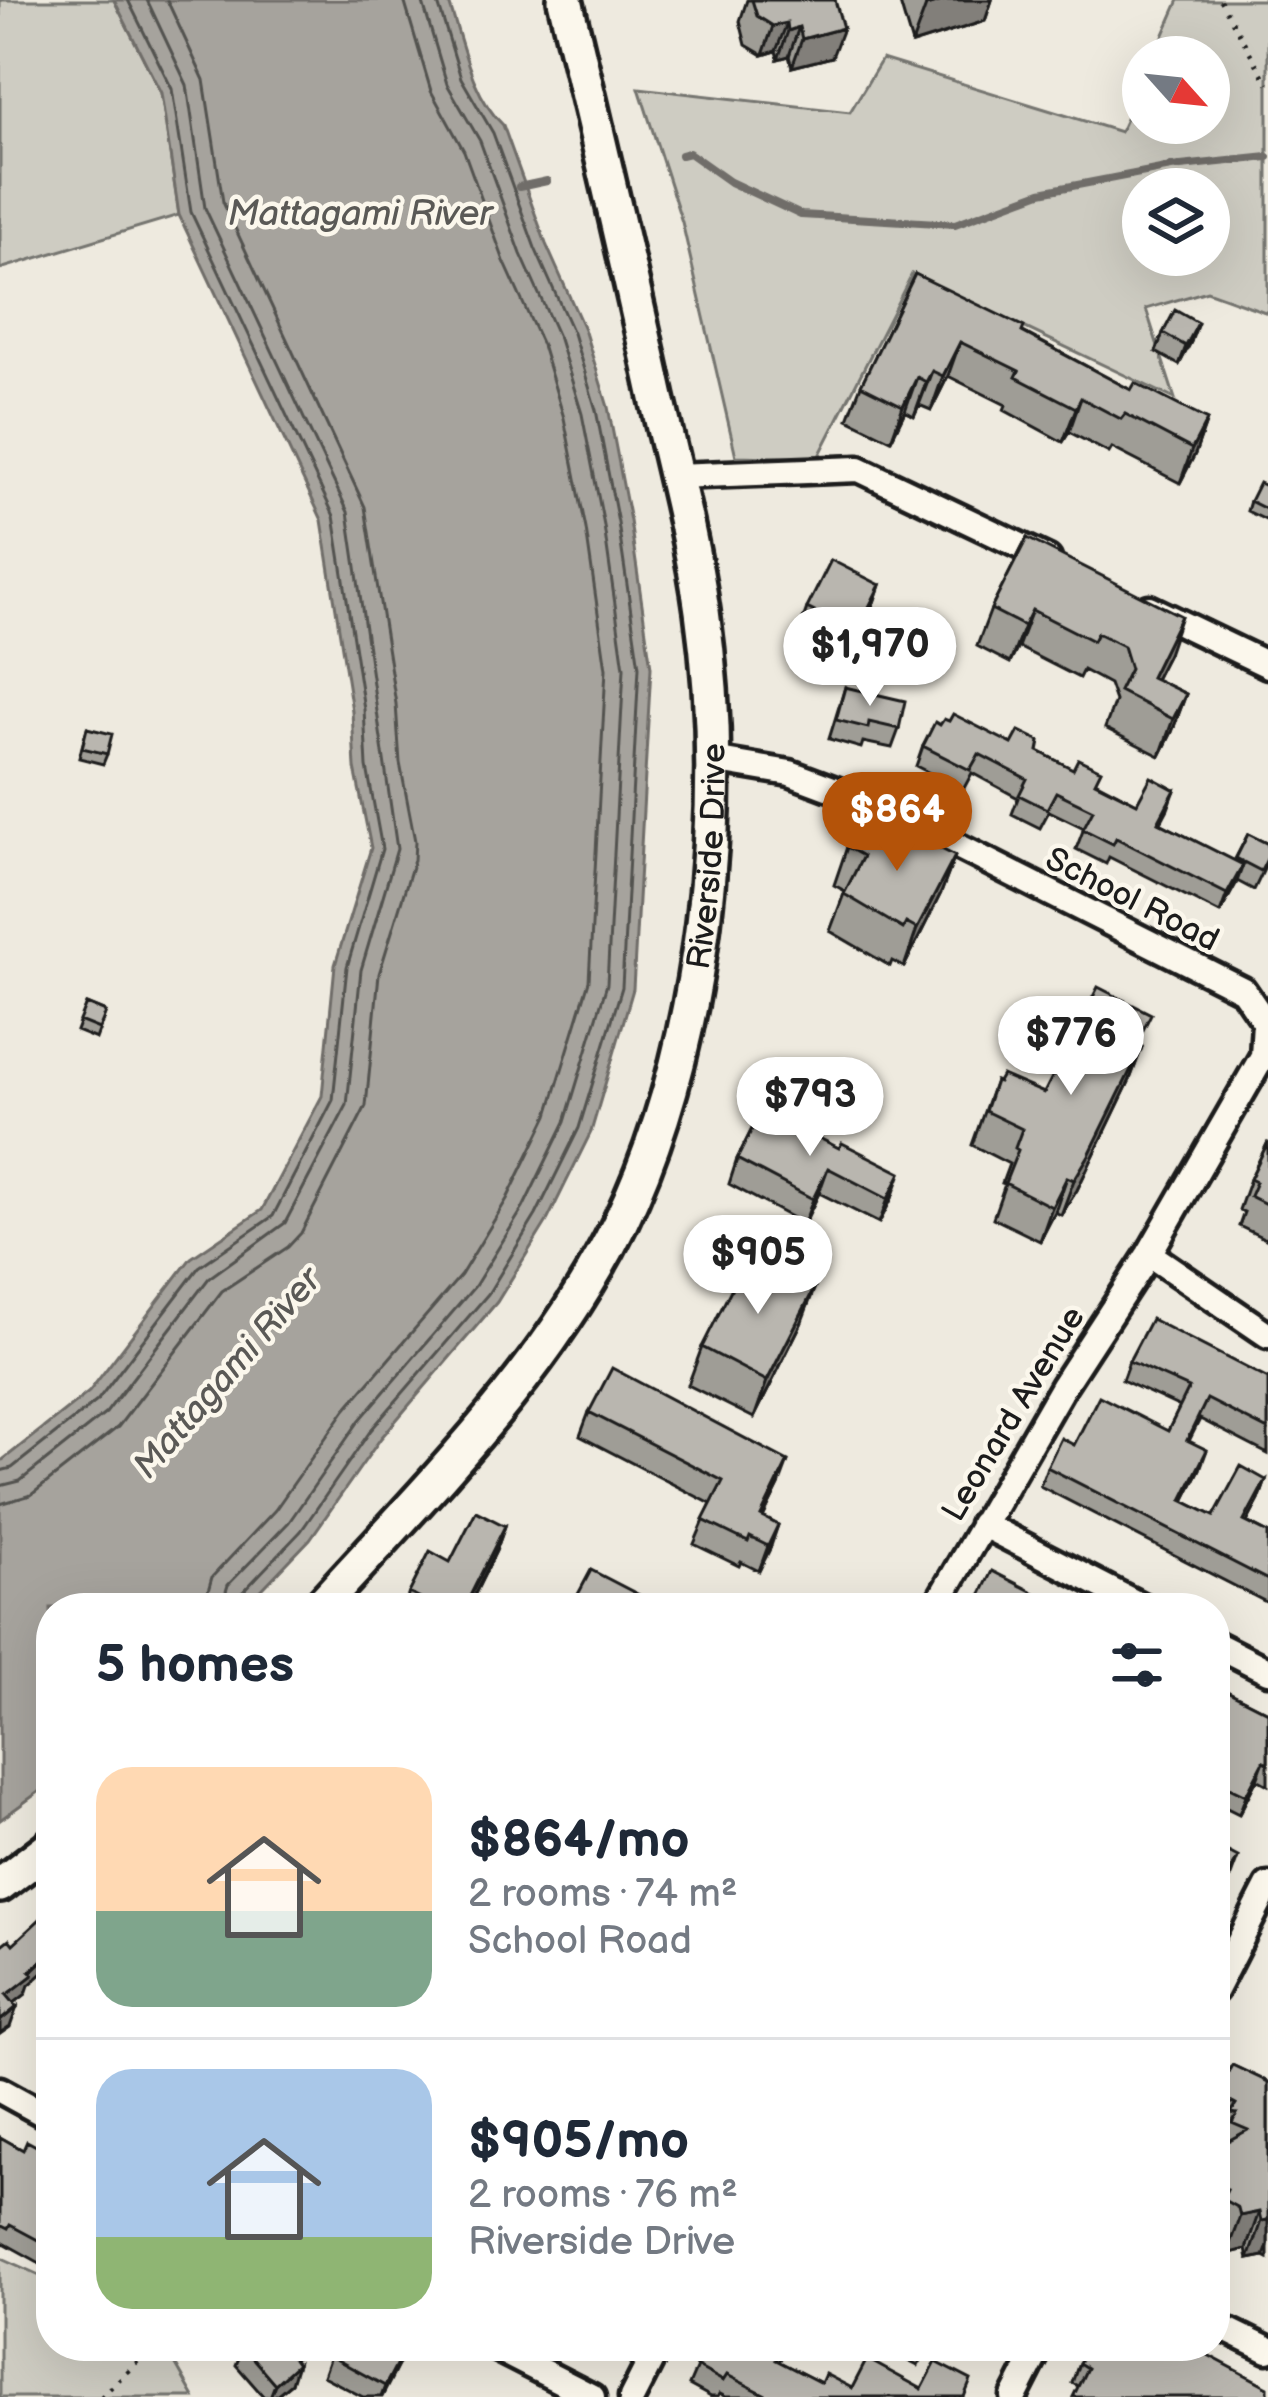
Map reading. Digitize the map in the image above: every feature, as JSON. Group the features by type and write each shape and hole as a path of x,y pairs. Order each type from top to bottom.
{"main road":[{"name":"Riverside Drive","path":"333,1593 472,1440 548,1345 620,1224 685,1036 700,961 713,760 702,612 565,0"},
{"path":"0,1886 36,1858"}],"street":[{"path":"675,476 859,469 1070,570"},
{"path":"1134,601 1268,665"},
{"name":"School Road","path":"713,760 790,772 878,806 1243,990 1265,1022 1263,1056 1149,1254"},
{"path":"1149,1254 1268,1335"},
{"name":"Leonard Avenue","path":"943,1593 1063,1386 1149,1254"},
{"path":"982,1524 1116,1593"},
{"path":"1230,1652 1268,1672"},
{"path":"1230,1957 1268,1886"},
{"path":"0,2090 36,2110"},
{"path":"1230,2331 1268,2350"},
{"path":"521,2361 592,2397"},
{"path":"632,2397 650,2361"},
{"path":"1014,2397 1032,2361"}],"path":[{"path":"1220,0 1268,84"},
{"path":"101,2397 138,2361"}],"shaded area":[{"path":"0,0 114,0 161,93 179,215 0,269"},
{"path":"1179,0 1268,0 1268,313 1207,291 1146,309 1175,399 912,274 818,458 736,456 682,222 639,88 850,112 882,59 1120,132 1122,128 1122,144 1230,144 1230,36 1163,36"},
{"path":"0,2257 36,2273 36,2361 174,2361 194,2397 0,2397"}],"water":[{"name":"Mattagami River","path":"114,0 448,0 475,83 503,125 546,244 584,329 608,407 630,521 651,667 633,989 591,1132 547,1221 497,1302 381,1438 310,1539 258,1593 36,1593 36,1794 0,1820 0,1462 89,1392 191,1258 262,1210 322,1096 335,965 371,848 355,768 352,711 322,520 179,215 161,93"}],"building":[{"path":"752,0 835,0 843,28 802,39 799,27 788,31 787,23 773,26 757,16"},
{"path":"915,274 1024,327 1022,332 1131,390 1135,383 1207,420 1192,449 1125,414 1121,419 1081,398 1076,408 1016,377 1019,371 960,342 943,376 932,371 926,382 917,377 903,406 861,385"},
{"path":"1175,310 1198,323 1186,346 1163,333"},
{"path":"1259,483 1268,487 1268,510 1250,501"},
{"path":"1027,538 1181,616 1151,677 1186,694 1173,719 1119,691 1130,669 1123,646 1097,633 1093,641 1032,610 1024,626 991,609"},
{"path":"831,560 880,585 856,633 807,608"},
{"path":"845,687 905,701 899,729 836,720"},
{"path":"953,714 1012,744 1019,731 1040,741 1038,751 1073,769 1078,759 1101,770 1095,782 1137,803 1151,777 1175,790 1158,822 1243,865 1227,894 1116,838 1113,844 1083,829 1093,810 1056,792 1047,809 1019,795 1027,779 979,754 970,770 923,746 935,722 949,721"},
{"path":"87,728 112,734 107,754 82,748"},
{"path":"882,819 955,856 917,929 906,923 903,929 844,894 863,856 847,847 856,831 872,839"},
{"path":"1248,834 1268,844 1261,871 1236,858"},
{"path":"1098,987 1151,1014 1136,1044 1142,1047 1089,1155 1074,1180 1067,1177 1052,1207 1005,1183 1022,1129 985,1111 995,1081 1002,1075 1044,1093"},
{"path":"86,1004 106,1012 99,1029 79,1021"},
{"path":"762,1109 901,1173 888,1199 828,1168 813,1199 737,1159"},
{"path":"1268,1142 1268,1205 1250,1196 1256,1182 1250,1179"},
{"path":"749,1254 815,1287 767,1381 702,1347"},
{"path":"1151,1319 1268,1379 1268,1430 1207,1399 1187,1440 1207,1450 1182,1500 1214,1516 1241,1466 1266,1480 1244,1521 1268,1533 1268,1580 1047,1467 1061,1438 1074,1445 1099,1396 1168,1431 1189,1388 1129,1361"},
{"path":"612,1368 788,1461 761,1516 778,1525 768,1546 750,1537 748,1542 703,1520 723,1481 589,1412"},
{"path":"476,1511 505,1526 472,1593 409,1593 430,1551 450,1562"},
{"path":"591,1570 635,1593 579,1593"},
{"path":"992,1571 1035,1593 981,1593"},
{"path":"1230,1693 1268,1712 1268,1763 1264,1761 1246,1795 1230,1787"},
{"path":"36,1923 33,1975 7,1995 17,2007 0,2021 0,1946 9,1939 13,1944"},
{"path":"1232,2065 1268,2082 1268,2220 1261,2221 1259,2212 1240,2216 1230,2204 1230,2140 1248,2130 1232,2123 1237,2114 1231,2113 1236,2105 1230,2102"},
{"path":"0,2137 23,2150 27,2141 36,2146 36,2239 10,2225 8,2229 0,2225"},
{"path":"255,2361 295,2361 297,2364 275,2384"},
{"path":"339,2361 398,2361 385,2386"},
{"path":"698,2361 778,2361 821,2383 825,2374 852,2388 866,2361 871,2361 922,2389 936,2362 971,2380 964,2397 770,2397 727,2375 723,2381 696,2366"},
{"path":"1219,2361 1268,2387 1268,2397 1073,2397 1087,2368 1079,2363"}],"waterway":[{"path":"681,155 689,153 730,182 801,215 955,224 1041,192 1171,167 1268,157"},
{"path":"519,187 547,181"}]}
